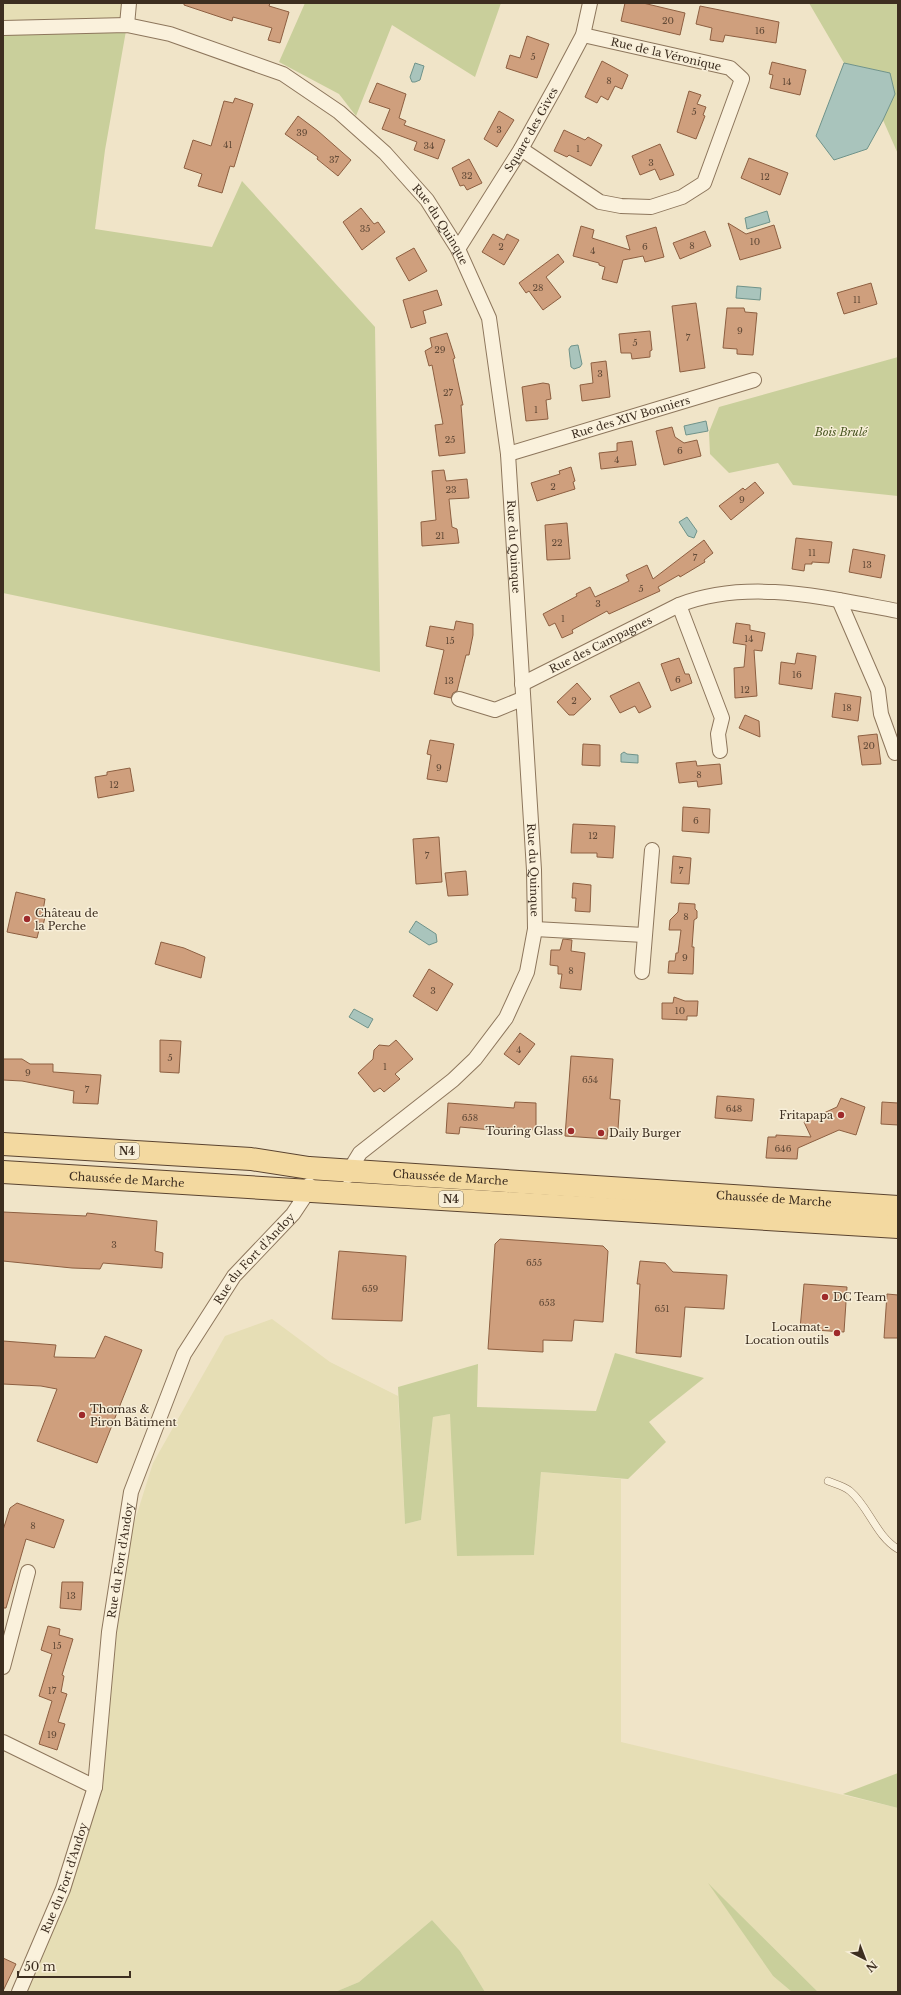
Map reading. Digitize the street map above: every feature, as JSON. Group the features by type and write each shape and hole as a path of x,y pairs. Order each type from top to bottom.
{"main road":[{"name":"Chaussée de Marche","path":"3,1144 251,1159 308,1168 348,1171 898,1207"},
{"name":"Chaussée de Marche","path":"3,1172 898,1227"}],"street":[{"path":"127,25 129,3"},
{"name":"Square des Gives","path":"458,249 521,150 583,35 590,3"},
{"name":"Rue du Quinque","path":"3,28 127,25 170,34 284,74 339,112 385,153 427,200 458,249 489,318 508,454 522,699 534,870 535,930 527,972 506,1018 494,1036 453,1080 360,1153 348,1171 346,1192"},
{"name":"Rue de la Véronique","path":"521,150 600,202 621,206 651,208 682,197 704,183 742,79 730,68 583,35"},
{"name":"Rue des XIV Bonniers","path":"508,454 754,380"},
{"name":"Rue des Campagnes","path":"522,684 679,605 694,600 732,592 773,592 839,600 898,611"},
{"path":"839,600 878,690 881,714 895,753"},
{"path":"679,605 722,718 718,734 720,751"},
{"path":"459,699 495,710 522,699"},
{"path":"642,972 652,850"},
{"path":"535,930 644,935"},
{"path":"308,1168 309,1190"},
{"name":"Rue du Fort d'Andoy","path":"19,1992 63,1889 95,1786 109,1632 131,1492 184,1354 234,1276 293,1214 309,1190"},
{"path":"3,1667 28,1572"},
{"path":"3,1742 95,1786"}],"lane":[{"path":"828,1481 849,1490 883,1536 898,1549"}],"shaded area":[{"path":"3,3 129,3 127,25 3,28"},
{"path":"272,1319 330,1362 398,1396 405,1524 421,1520 433,1417 450,1414 534,1555 541,1472 621,1479 621,1742 898,1808 898,1992 818,1992 710,1885 773,1976 792,1992 485,1992 460,1951 432,1920 359,1982 335,1992 19,1992 95,1787 118,1574 153,1463 225,1336"}],"green space":[{"path":"305,3 501,3 475,77 392,25 356,116 339,94 279,62"},
{"path":"809,3 898,3 898,154 883,120 895,94 890,73 844,63"},
{"path":"127,25 105,150 95,229 212,247 242,181 375,327 380,672 3,593 3,28"},
{"name":"Bois Brulé","path":"898,357 898,496 793,485 778,463 729,473 710,454 709,432 719,407"},
{"path":"615,1353 704,1378 649,1422 666,1442 628,1479 541,1472 534,1555 457,1556 450,1414 433,1417 421,1520 405,1524 398,1387 478,1364 477,1407 596,1411"},
{"path":"898,1773 898,1808 843,1794"},
{"path":"708,1883 818,1992 792,1992 773,1976"},
{"path":"432,1920 460,1951 485,1992 335,1992 359,1982"}],"water":[{"path":"415,63 424,66 420,80 412,82 410,77"},
{"path":"844,63 890,73 895,94 867,149 834,160 816,136"},
{"path":"767,211 770,222 747,229 745,218"},
{"path":"737,286 761,288 760,300 736,298"},
{"path":"578,345 582,364 580,367 574,369 571,367 569,349 571,346"},
{"path":"706,421 708,431 686,435 684,426"},
{"path":"687,517 697,531 694,538 688,536 679,522"},
{"path":"624,752 627,754 638,755 638,763 621,762 621,754"},
{"path":"416,921 436,934 437,942 429,945 409,932"},
{"path":"354,1009 373,1019 368,1028 349,1017"}],"building":[{"path":"184,3 270,3 269,6 289,12 280,43 268,40 272,28 233,17 232,21 184,5"},
{"path":"625,3 643,3 685,13 680,35 621,21"},
{"path":"700,6 779,22 776,43 725,35 723,42 710,40 712,28 696,24"},
{"path":"527,36 549,44 537,78 506,68 510,55 520,58"},
{"path":"602,61 628,75 622,89 615,86 608,100 601,96 597,103 585,97"},
{"path":"772,62 806,70 800,95 770,88 773,75 769,74"},
{"path":"377,83 406,94 399,118 406,121 404,125 445,140 438,159 414,150 417,142 382,129 390,109 369,102"},
{"path":"689,91 701,95 697,104 706,107 703,115 705,116 696,139 677,132"},
{"path":"235,98 253,104 234,167 230,166 222,193 198,186 202,174 184,168 193,140 211,146 224,101 233,103"},
{"path":"499,111 514,120 497,147 484,139"},
{"path":"298,116 318,131 351,160 338,176 317,159 318,157 285,134"},
{"path":"564,130 585,140 588,137 602,145 591,166 569,155 567,157 554,151"},
{"path":"660,144 674,175 660,180 655,169 640,175 632,156"},
{"path":"749,158 788,173 780,195 741,178"},
{"path":"469,159 482,183 467,190 464,185 460,186 452,168"},
{"path":"361,208 374,224 378,222 385,232 362,250 343,222"},
{"path":"728,223 746,234 774,225 781,248 740,260"},
{"path":"581,226 594,230 592,238 630,250 626,236 656,227 664,257 645,262 643,256 623,260 617,283 602,279 605,267 599,265 599,263 573,256"},
{"path":"705,231 711,246 680,259 673,243"},
{"path":"493,234 504,240 507,234 519,240 504,265 482,252"},
{"path":"414,248 427,271 409,281 396,258"},
{"path":"558,254 564,262 546,277 561,297 543,310 529,291 526,293 519,283"},
{"path":"871,283 877,304 844,314 837,293"},
{"path":"437,290 442,305 423,311 426,323 411,328 403,300"},
{"path":"696,303 705,368 680,372 672,306"},
{"path":"727,308 744,308 745,312 757,313 753,355 737,354 737,349 723,348"},
{"path":"650,331 652,350 650,351 650,357 632,359 631,353 621,353 619,334"},
{"path":"447,333 455,358 453,359 463,405 461,405 465,453 439,456 435,425 443,424 432,365 429,366 425,351 432,347 430,338"},
{"path":"606,361 610,397 582,401 580,385 593,383 591,363"},
{"path":"543,383 549,384 551,399 546,400 548,419 526,421 522,387"},
{"path":"672,427 675,437 684,443 697,440 701,456 664,465 656,431"},
{"path":"632,441 636,465 601,469 599,453 617,451 617,443"},
{"path":"571,467 575,481 573,482 575,489 537,501 531,483 560,474 559,471"},
{"path":"444,470 446,481 467,479 469,498 449,499 452,527 457,529 459,543 422,546 421,522 436,520 432,471"},
{"path":"755,482 764,493 731,520 719,506 743,488 745,490"},
{"path":"567,523 570,559 547,560 545,525"},
{"path":"796,538 832,542 829,563 812,562 812,564 805,564 804,571 792,569"},
{"path":"704,540 713,553 704,560 705,562 680,577 679,575 658,587 660,591 609,614 607,611 572,630 573,633 562,638 555,623 549,626 543,614 577,596 576,594 590,587 595,597 629,581 626,575 647,565 653,579"},
{"path":"853,549 885,555 881,578 849,572"},
{"path":"456,621 473,624 473,635 469,655 466,655 457,691 453,693 451,698 434,694 444,650 426,646 430,626 454,630"},
{"path":"736,623 750,625 750,630 765,633 762,651 754,650 757,696 735,698 734,668 744,667 746,645 733,643"},
{"path":"797,653 816,656 812,689 779,684 781,662 795,664"},
{"path":"679,658 685,674 689,674 692,683 671,691 661,664"},
{"path":"639,682 651,707 639,713 635,706 620,713 610,696"},
{"path":"577,683 591,699 574,715 569,715 557,702"},
{"path":"835,693 861,697 858,721 832,717"},
{"path":"745,715 759,721 760,737 739,728"},
{"path":"877,734 881,764 862,765 858,736"},
{"path":"430,740 454,744 447,782 427,779 431,755 427,754"},
{"path":"583,744 600,745 600,766 582,765"},
{"path":"696,761 697,766 720,764 722,784 698,787 697,781 679,783 676,763"},
{"path":"130,768 134,791 98,798 95,777 107,775 107,772"},
{"path":"683,807 710,809 709,833 682,831"},
{"path":"573,824 615,826 613,858 597,857 597,853 571,853"},
{"path":"439,837 442,882 416,884 413,839"},
{"path":"673,856 691,858 689,884 671,883"},
{"path":"466,871 468,895 448,896 445,873"},
{"path":"573,883 591,885 590,912 575,911 576,898 572,898"},
{"name":"Château de la Perche","path":"16,892 45,899 43,911 46,912 43,926 40,926 37,938 7,932"},
{"path":"679,903 695,904 695,909 697,911 697,918 694,920 692,947 694,947 693,974 668,973 669,961 675,961 676,953 678,953 681,930 669,930 670,920 678,912"},
{"path":"563,939 572,940 571,951 585,953 581,990 560,988 562,974 558,974 558,966 550,965 551,950 560,950"},
{"path":"161,942 184,948 205,957 201,978 155,964"},
{"path":"429,969 453,984 437,1011 413,996"},
{"path":"674,997 685,1001 698,1001 697,1016 687,1016 687,1020 662,1019 662,1003 673,1003"},
{"path":"520,1033 535,1044 519,1065 504,1054"},
{"path":"160,1040 181,1041 179,1073 160,1072"},
{"path":"396,1040 413,1059 395,1074 400,1079 384,1092 380,1088 374,1092 358,1073 373,1059 374,1050 379,1045 389,1046"},
{"path":"571,1056 613,1059 610,1099 620,1100 618,1129 608,1128 607,1139 565,1136"},
{"path":"3,1059 22,1059 30,1064 53,1064 53,1072 101,1075 98,1104 73,1103 74,1091 22,1081 3,1080"},
{"path":"717,1096 754,1099 752,1121 715,1118"},
{"name":"Fritapapa","path":"841,1098 865,1107 856,1135 839,1130 798,1148 797,1159 766,1158 768,1137 776,1137 776,1135 811,1137 804,1122 837,1107"},
{"path":"515,1102 536,1103 536,1130 492,1127 492,1130 460,1127 459,1134 446,1133 448,1103 514,1108"},
{"path":"882,1102 898,1103 898,1125 881,1124"},
{"path":"3,1212 86,1216 87,1213 157,1221 155,1251 163,1253 162,1268 103,1263 100,1269 72,1268 3,1261"},
{"path":"500,1239 603,1246 608,1251 603,1322 574,1320 572,1341 543,1340 543,1352 488,1349 495,1244"},
{"path":"339,1251 406,1256 402,1321 332,1319"},
{"path":"640,1261 665,1263 673,1272 727,1275 724,1309 685,1307 681,1357 636,1353 640,1284 637,1284"},
{"path":"804,1284 847,1287 844,1332 800,1329"},
{"path":"887,1294 898,1295 898,1338 884,1338"},
{"name":"Thomas & Piron Bâtiment","path":"105,1336 142,1350 97,1463 37,1441 57,1389 41,1386 3,1384 3,1341 56,1345 54,1357 95,1358"},
{"path":"17,1503 64,1520 54,1548 26,1539 6,1608 3,1608 3,1530 10,1508"},
{"path":"62,1582 83,1582 81,1610 60,1608"},
{"path":"48,1626 60,1629 59,1635 73,1639 62,1675 64,1676 61,1692 67,1694 58,1722 65,1724 57,1750 39,1744 52,1701 39,1696 52,1654 41,1650"},
{"path":"3,1958 16,1964 3,1991"}],"place":[{"name":"Château de la Perche","path":"27,919"},
{"name":"Fritapapa","path":"841,1115"},
{"name":"Touring Glass","path":"571,1131"},
{"name":"Daily Burger","path":"601,1133"},
{"name":"DC Team","path":"825,1297"},
{"name":"Locamat - Location outils","path":"837,1333"},
{"name":"Thomas & Piron Bâtiment","path":"82,1415"}]}
